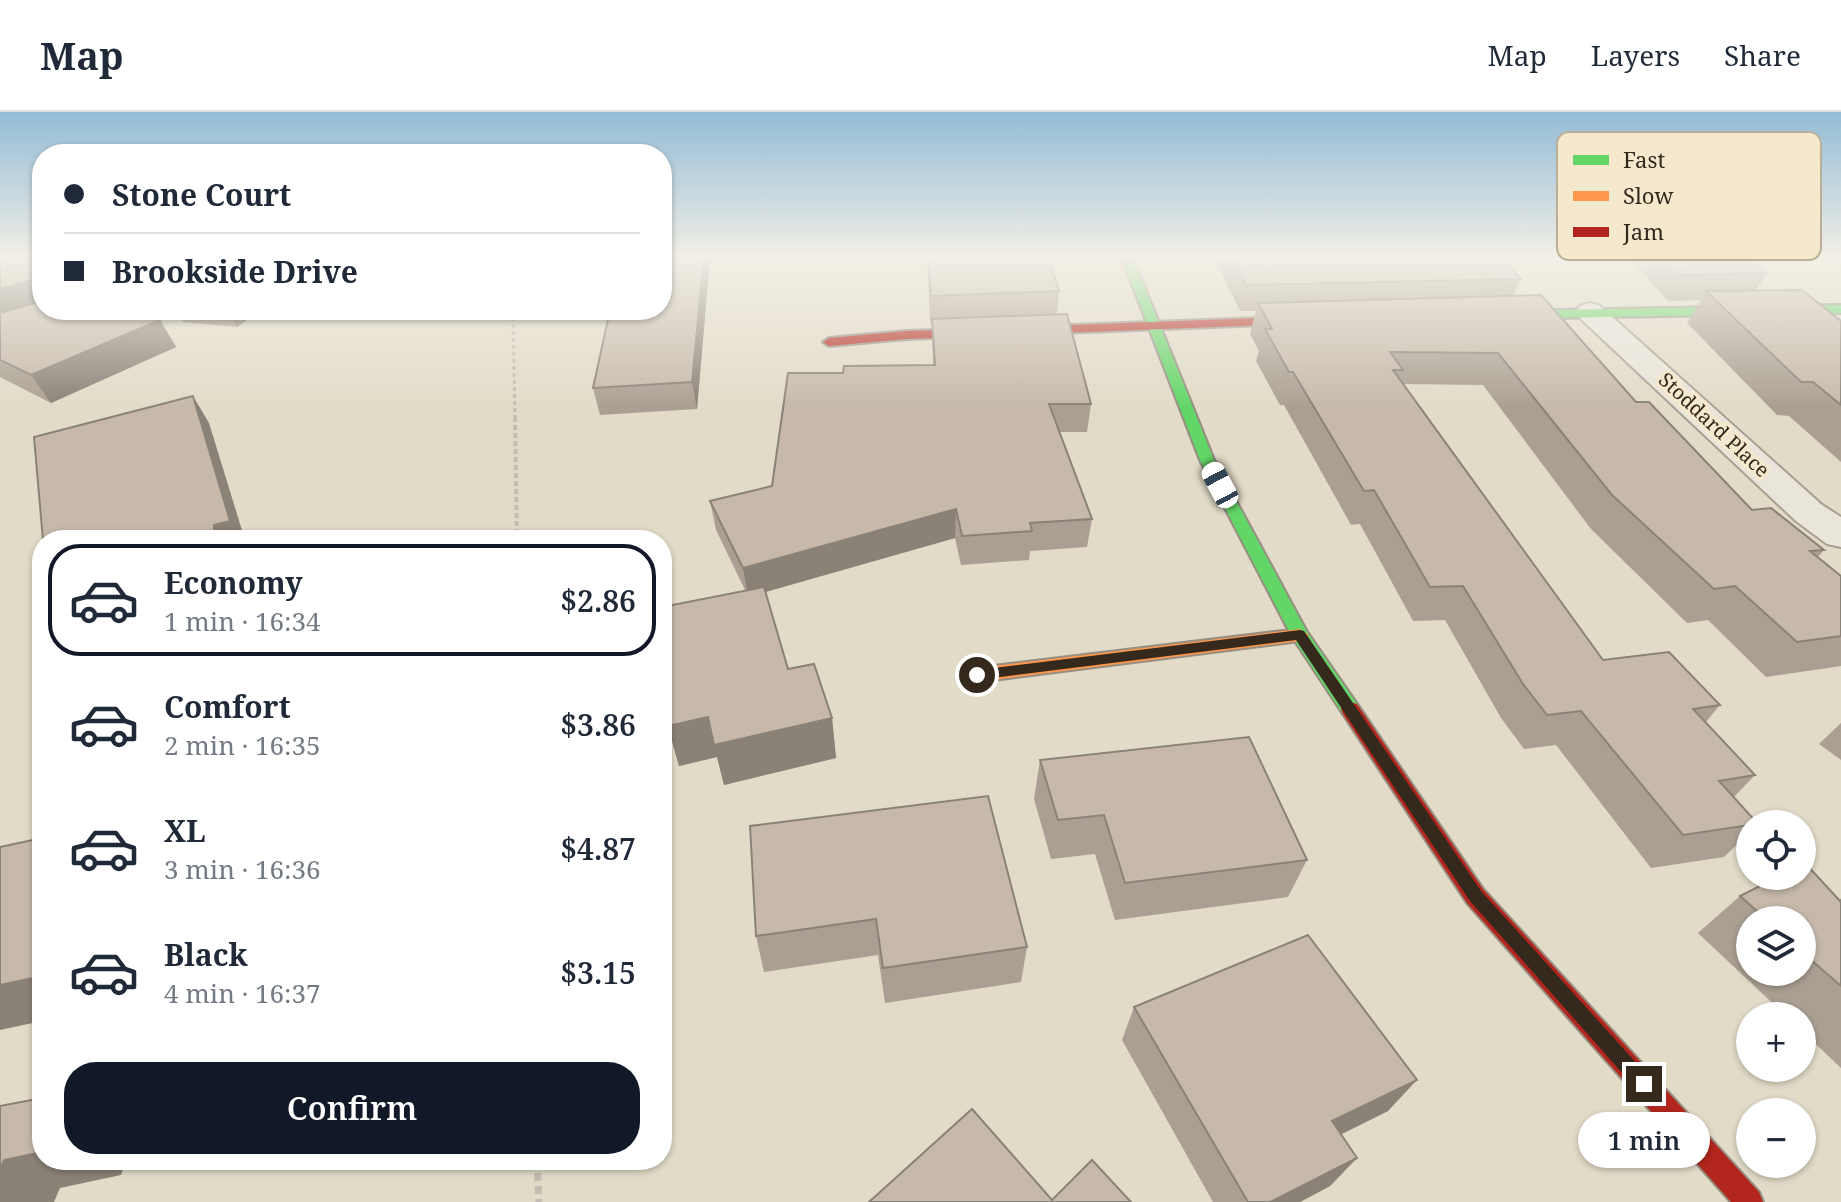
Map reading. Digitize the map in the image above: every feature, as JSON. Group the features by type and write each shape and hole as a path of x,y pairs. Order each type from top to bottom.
{"street":[{"path":"1147,307 1207,460 1300,635 1475,896 1749,1202"},
{"path":"1481,315 1841,309"},
{"name":"Stoddard Place","path":"1590,312 1809,513 1841,535"},
{"path":"829,342 906,335 1325,320"},
{"path":"977,675 1300,635"}],"path":[{"path":"513,320 517,530"},
{"path":"537,1170 539,1202"}],"building":[{"path":"32,307 32,320 160,320 31,375 0,360 0,313"},
{"path":"672,307 699,307 692,382 593,388 608,320 672,320"},
{"path":"1260,307 1552,307 1636,402 1649,402 1752,510 1771,508 1824,550 1810,551 1841,576 1841,636 1797,642 1735,586 1714,589 1612,495 1498,353 1390,352 1403,370 1393,370 1603,660 1669,652 1720,705 1693,709 1755,775 1719,781 1745,810 1736,810 1736,827 1683,835 1581,711 1547,715 1523,684 1463,586 1430,587 1374,490 1364,491 1265,329 1272,329"},
{"path":"1723,307 1823,307 1841,321 1841,405 1813,382 1801,382"},
{"path":"1067,314 1091,404 1049,404 1092,519 1030,523 1032,531 962,536 956,509 743,568 710,501 772,486 788,373 843,373 844,366 935,365 932,319"},
{"path":"193,396 230,521 214,525 214,530 42,530 34,437"},
{"path":"764,587 788,669 814,664 832,718 714,745 708,717 672,725 672,605"},
{"path":"1249,737 1307,860 1125,883 1104,815 1058,820 1040,760"},
{"path":"988,796 1027,947 883,968 876,919 756,936 750,826"},
{"path":"32,840 32,978 0,985 0,847"},
{"path":"1816,875 1841,900 1841,986 1816,964 1816,906 1751,906 1740,896 1752,890 1816,890"},
{"path":"1308,935 1417,1080 1332,1121 1357,1158 1270,1202 1248,1202 1134,1007"},
{"path":"32,1100 32,1154 4,1160 0,1170 0,1106"},
{"path":"972,1109 1052,1200 1092,1160 1131,1202 869,1202"}],"traffic: fast":[{"path":"1146,307 1207,460 1300,635 1350,709"},
{"path":"1498,315 1841,309"}],"traffic: slow":[{"path":"977,675 1300,635"}],"traffic: jam":[{"path":"829,342 906,335 1314,320"},
{"path":"1350,709 1475,896 1749,1202"}],"route":[{"path":"977,675 1300,635 1475,896 1644,1084"}]}
